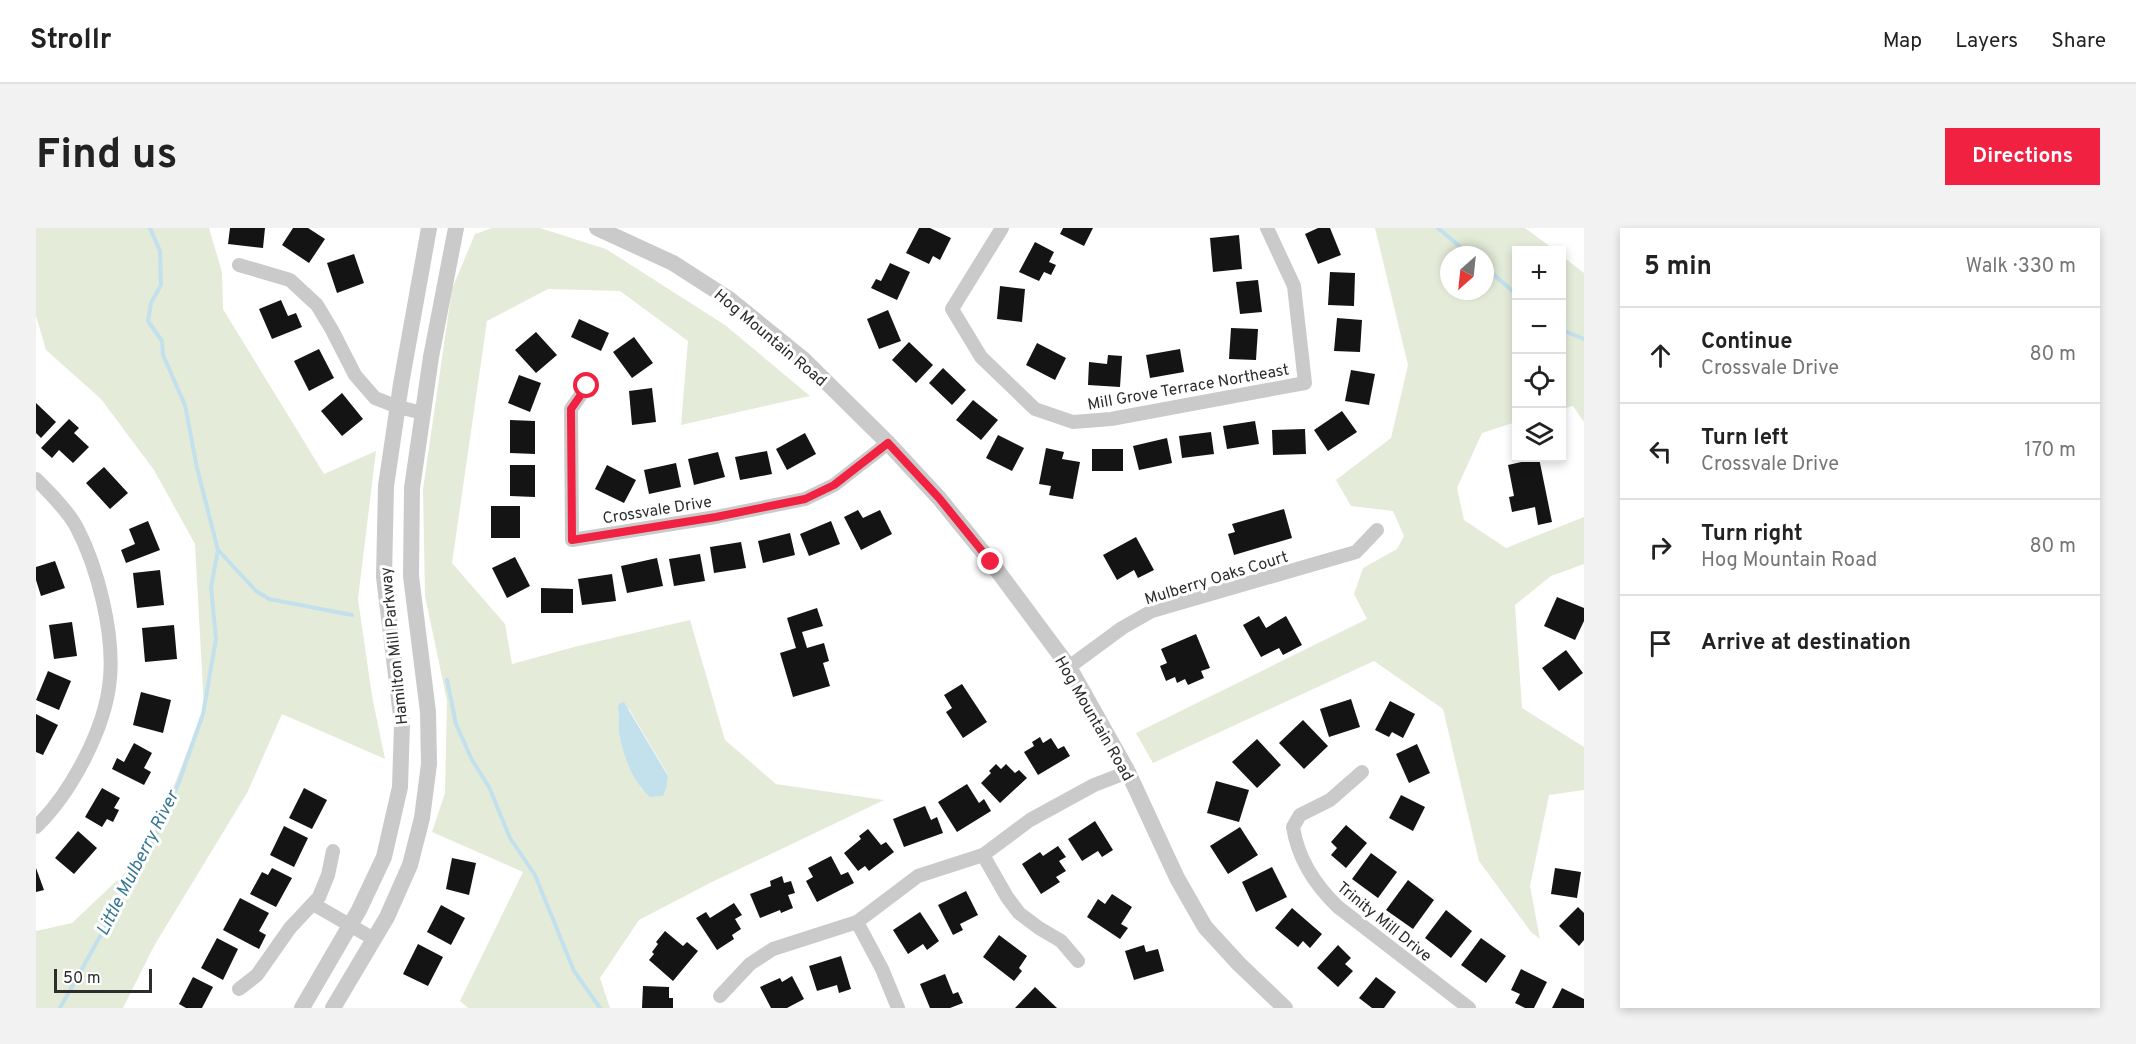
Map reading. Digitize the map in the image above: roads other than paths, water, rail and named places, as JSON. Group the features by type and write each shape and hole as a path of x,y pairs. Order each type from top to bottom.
{"street":[{"name":"Hamilton Mill Parkway","path":"302,1008 350,926 384,857 400,787 402,724 384,577 386,486 429,228"},
{"name":"Hamilton Mill Parkway","path":"333,1008 387,917 410,865 422,818 429,764 428,712 411,576 412,488 431,357 456,228"},
{"name":"Hog Mountain Road","path":"597,228 673,263 729,299 804,359 939,498 991,562 1069,667 1128,772 1177,878 1205,927 1239,964 1286,1008"},
{"name":"Mill Grove Terrace Northeast","path":"1002,228 952,309 981,357 1035,409 1072,422 1111,419 1305,383 1294,286 1267,228"},
{"path":"239,265 290,280 317,305 333,330 355,375 375,398 398,407 423,412"},
{"name":"Crossvale Drive","path":"587,386 571,409 572,540 716,517 805,499 834,485 888,443"},
{"path":"36,479 76,526 97,574 108,630 110,678 101,722 68,789 52,811 36,827"},
{"name":"Mulberry Oaks Court","path":"1069,667 1122,628 1152,611 1356,552 1377,530"},
{"path":"720,996 750,964 773,949 857,922 918,876 983,855 1030,820 1094,785 1128,772"},
{"name":"Trinity Mill Drive","path":"1362,772 1330,800 1300,815 1293,827 1295,840 1307,870 1321,891 1338,908 1469,1008"},
{"path":"239,989 257,975 290,927 319,897 328,875 333,851"},
{"path":"983,855 1019,913 1061,941 1078,961"},
{"path":"313,904 374,939"},
{"path":"857,922 882,969 898,1008"}],"water":[{"path":"624,702 668,776 663,796 650,797 630,768 619,730 618,708 619,704"}],"waterway":[{"name":"Little Mulberry River","path":"60,1008 153,842 179,782 203,714 216,639 211,587 218,550 197,468 185,405 163,355 162,341 148,321 151,303 161,285 160,251 150,228"},
{"path":"1438,228 1459,246"},
{"path":"1494,275 1512,291"},
{"path":"1566,332 1584,339"},
{"path":"219,551 256,591 269,599 352,615"},
{"path":"447,680 456,724 472,760 489,787 510,838 535,875 574,971 600,1008"}]}
